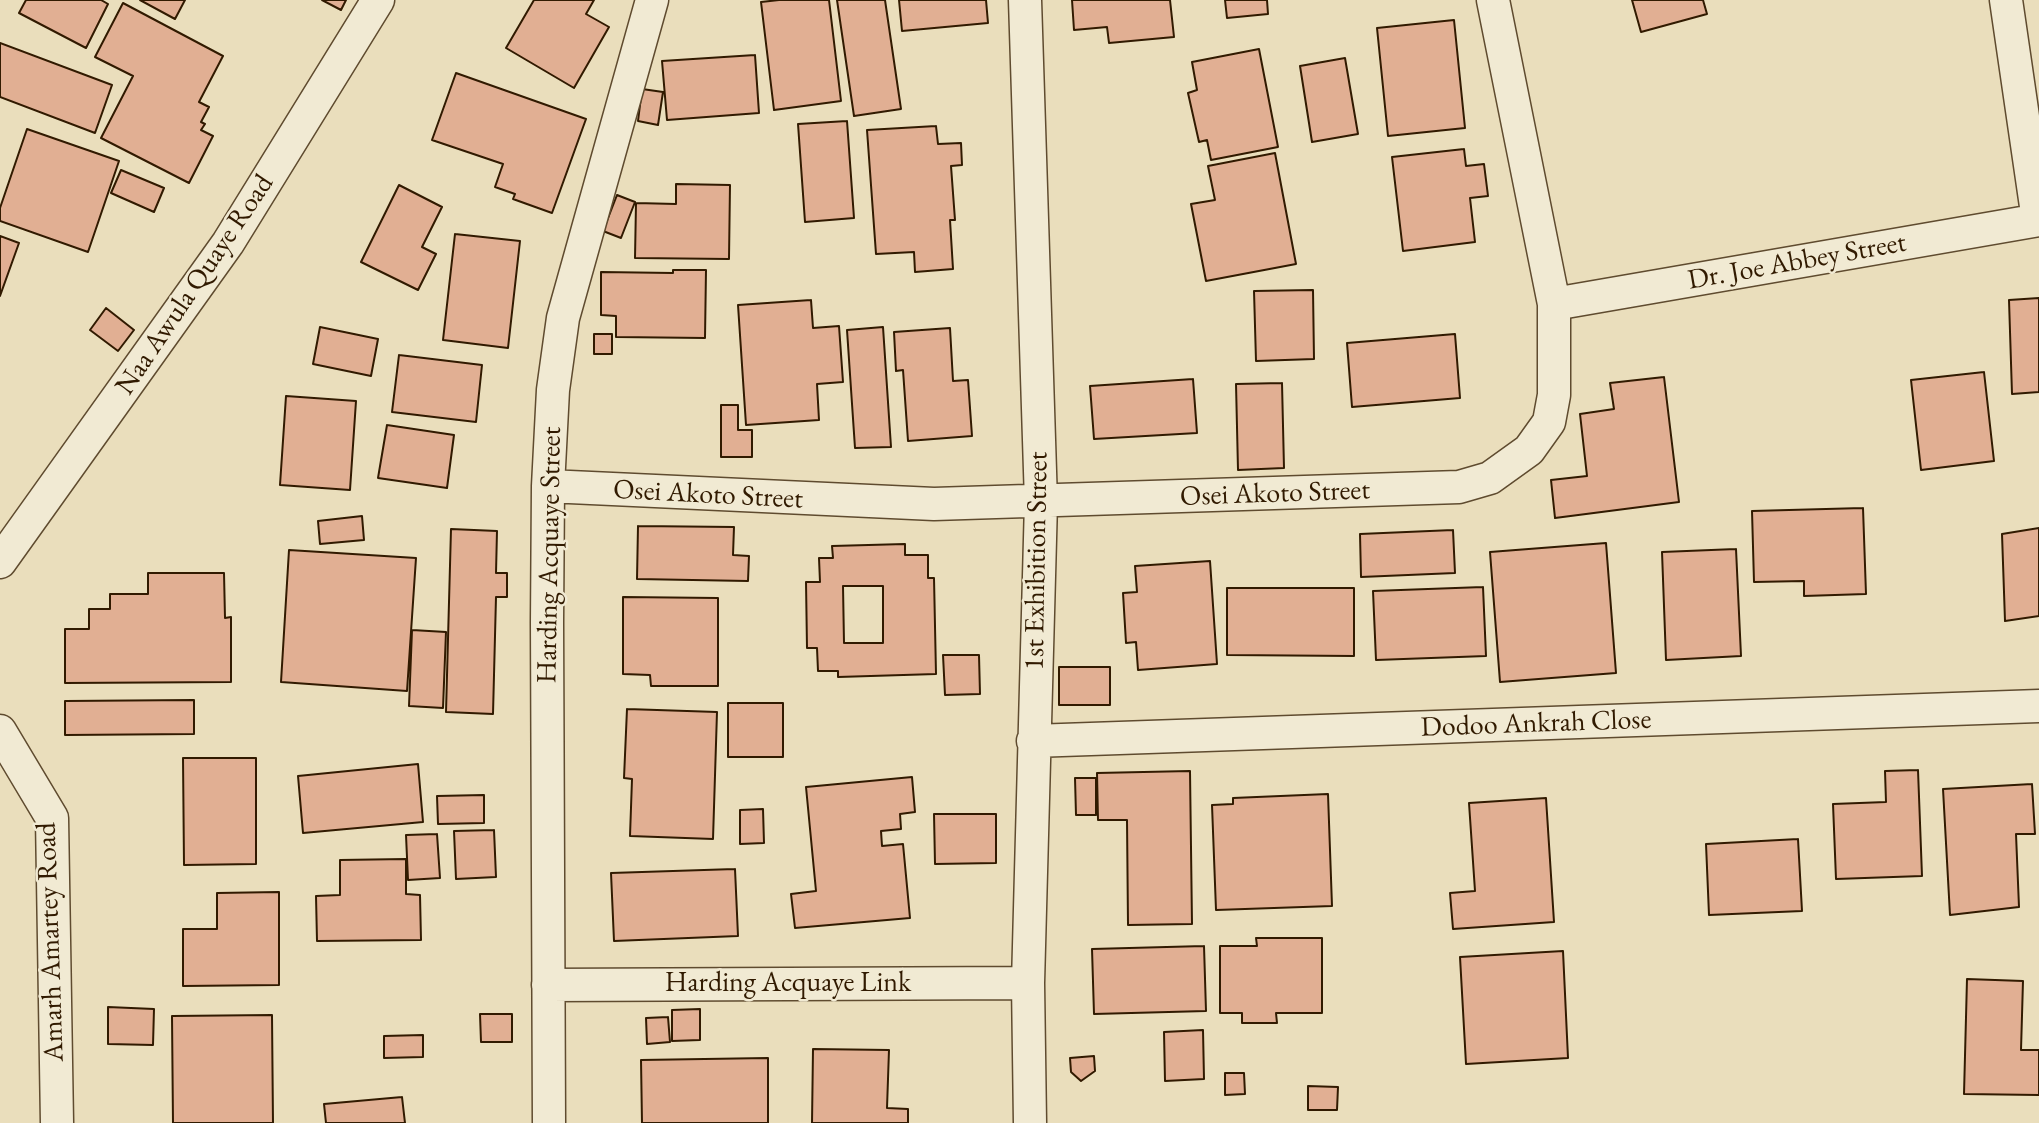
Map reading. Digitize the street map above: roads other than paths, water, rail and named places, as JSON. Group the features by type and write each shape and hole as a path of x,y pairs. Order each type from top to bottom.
{"street":[{"name":"Naa Awula Quaye Road","path":"0,562 228,243 378,0"},
{"name":"Harding Acquaye Street","path":"549,1123 548,486 553,390 563,318 652,0"},
{"name":"1st Exhibition Street","path":"1025,0 1041,502 1028,983 1030,1123"},
{"name":"Osei Akoto Street","path":"548,486 934,504 1459,487 1490,478 1529,450 1549,422 1554,394 1554,304 1493,0"},
{"path":"2006,0 2038,220"},
{"name":"Dr. Joe Abbey Street","path":"1554,304 2038,220"},
{"name":"Dodoo Ankrah Close","path":"1033,741 2039,706"},
{"name":"Amarh Amartey Road","path":"0,731 52,818 57,1123"},
{"name":"Harding Acquaye Link","path":"548,985 1028,983"}]}
